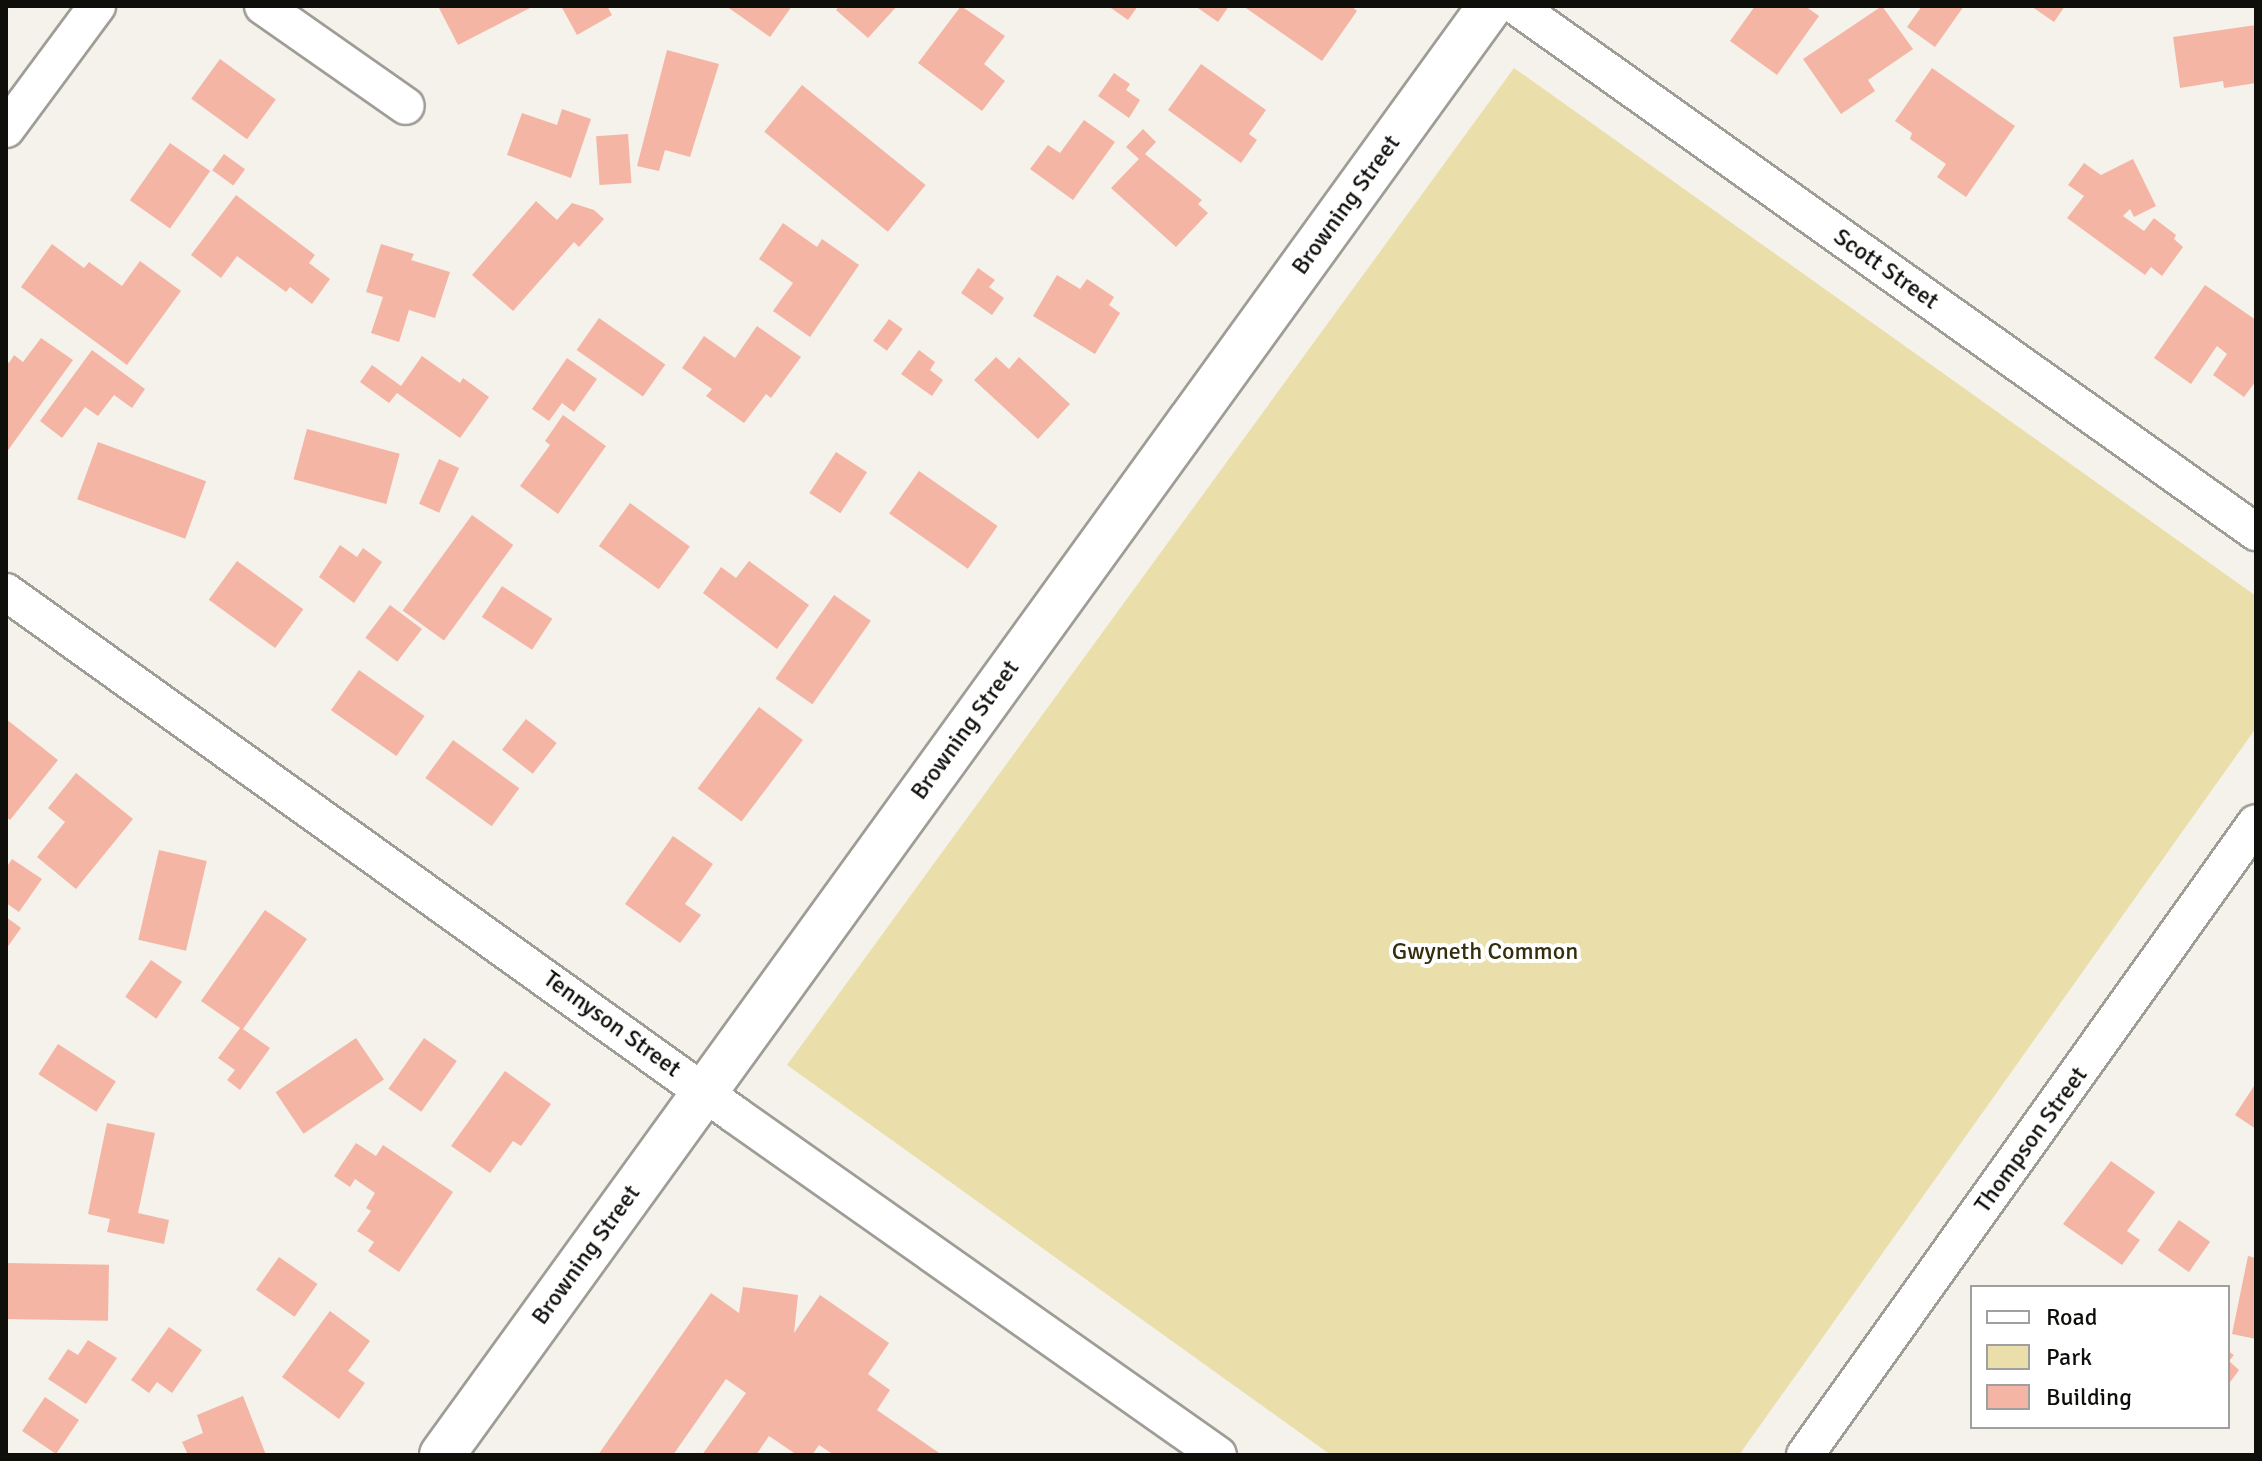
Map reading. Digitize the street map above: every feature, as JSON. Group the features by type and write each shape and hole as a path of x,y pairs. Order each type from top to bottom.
{"street":[{"path":"6,129 97,6"},
{"path":"263,6 406,106"},
{"name":"Browning Street","path":"442,1455 1490,6"},
{"name":"Scott Street","path":"1516,6 2256,532"},
{"name":"Tennyson Street","path":"6,592 1218,1455"},
{"name":"Thompson Street","path":"1805,1455 2256,823"}],"green space":[{"name":"Gwyneth Common","path":"1514,68 2256,596 2256,728 1739,1455 1331,1455 787,1065"}],"building":[{"path":"438,6 534,6 458,45"},
{"path":"561,6 607,6 612,15 577,35"},
{"path":"726,6 792,6 770,37"},
{"path":"839,6 897,6 868,38 836,10"},
{"path":"961,6 1005,36 984,64 1005,81 982,111 918,63"},
{"path":"1108,6 1138,6 1128,20"},
{"path":"1195,6 1229,6 1218,22"},
{"path":"1243,6 1351,6 1357,11 1322,61"},
{"path":"1755,6 1805,6 1819,16 1777,75 1730,41"},
{"path":"1882,6 1913,49 1868,80 1875,91 1841,114 1803,59"},
{"path":"1922,6 1964,6 1935,47 1907,27"},
{"path":"2031,6 2065,6 2054,22"},
{"path":"2256,25 2256,83 2224,88 2223,81 2180,88 2173,37"},
{"path":"667,50 719,64 690,157 665,150 659,171 637,166"},
{"path":"220,59 276,100 247,139 191,99"},
{"path":"1201,64 1266,110 1249,134 1257,140 1241,163 1168,110"},
{"path":"1932,68 2015,126 1966,197 1937,177 1946,164 1910,139 1912,133 1895,121"},
{"path":"1114,73 1130,84 1126,90 1140,100 1129,118 1098,96"},
{"path":"802,85 926,185 888,232 764,132"},
{"path":"562,109 591,119 571,178 507,155 522,113 557,125"},
{"path":"1084,120 1115,142 1073,200 1030,169 1048,145 1060,153"},
{"path":"1143,129 1156,142 1145,154 1202,200 1198,204 1208,213 1176,247 1111,188 1139,159 1126,147"},
{"path":"628,134 631,183 599,185 596,136"},
{"path":"170,143 210,171 170,228 130,200"},
{"path":"224,154 245,169 233,185 212,170"},
{"path":"2133,159 2156,206 2134,217 2130,209 2123,216 2144,231 2154,218 2176,235 2174,239 2183,247 2162,276 2151,267 2145,275 2067,218 2084,196 2068,185 2084,163 2101,175"},
{"path":"236,195 315,255 309,263 330,279 312,304 290,287 286,292 237,256 221,278 191,255"},
{"path":"536,201 557,220 572,203 594,210 604,219 579,247 574,242 513,311 472,275"},
{"path":"783,223 817,247 822,239 859,265 810,337 773,311 793,283 759,259"},
{"path":"52,244 84,268 89,262 122,286 140,261 181,291 127,365 21,287"},
{"path":"381,244 414,254 411,260 450,272 435,318 409,310 399,342 371,333 383,297 366,292"},
{"path":"978,268 995,280 989,287 1004,298 992,315 961,293"},
{"path":"1057,275 1080,289 1087,279 1114,297 1109,305 1120,313 1095,354 1033,316"},
{"path":"2205,285 2256,320 2256,381 2244,397 2213,375 2227,354 2217,346 2191,384 2154,358"},
{"path":"599,318 665,364 643,396 577,350"},
{"path":"889,319 903,329 887,351 873,341"},
{"path":"757,326 801,357 771,398 766,394 744,423 706,396 712,389 682,368 704,336 735,358"},
{"path":"41,338 73,360 6,453 6,361 9,363 14,355 23,362"},
{"path":"92,350 145,389 132,408 114,395 98,416 85,407 62,438 40,421"},
{"path":"919,350 935,362 930,370 943,380 932,396 901,374"},
{"path":"422,356 460,383 463,378 489,397 460,438 397,393 389,403 360,382 372,365 401,386"},
{"path":"996,357 1009,369 1019,357 1070,404 1038,439 974,380"},
{"path":"567,358 597,379 574,412 562,403 549,421 532,409"},
{"path":"563,415 606,446 558,514 520,486 550,445 545,441"},
{"path":"307,429 400,454 386,504 294,479"},
{"path":"98,442 206,481 185,539 77,499"},
{"path":"836,452 867,472 840,513 809,493"},
{"path":"439,459 459,468 439,513 419,504"},
{"path":"919,471 998,526 968,569 889,514"},
{"path":"630,503 690,546 659,589 599,546"},
{"path":"472,515 513,545 444,640 403,610"},
{"path":"340,545 357,557 363,548 382,562 354,603 319,577"},
{"path":"237,561 303,609 275,648 209,600"},
{"path":"749,561 809,605 777,649 703,593 721,567 736,578"},
{"path":"502,586 552,619 532,650 482,617"},
{"path":"834,595 871,621 812,704 775,679"},
{"path":"390,605 422,629 397,662 365,638"},
{"path":"359,670 425,716 396,756 331,710"},
{"path":"759,707 803,740 742,822 698,788"},
{"path":"6,719 58,760 10,820 6,817"},
{"path":"526,719 557,743 533,774 502,750"},
{"path":"453,740 519,788 492,826 425,778"},
{"path":"76,773 133,819 76,889 37,857 65,822 48,808"},
{"path":"673,836 713,864 685,904 701,915 680,943 625,904"},
{"path":"159,850 207,861 186,951 138,940"},
{"path":"12,859 42,879 19,912 6,903 6,868"},
{"path":"265,910 307,939 243,1029 270,1048 240,1090 227,1080 235,1070 218,1058 240,1028 201,1001"},
{"path":"6,917 21,928 6,949"},
{"path":"151,960 182,982 156,1019 125,997"},
{"path":"356,1038 384,1079 304,1134 276,1092"},
{"path":"424,1038 457,1061 421,1112 388,1089"},
{"path":"58,1044 116,1082 96,1112 38,1074"},
{"path":"505,1071 551,1104 521,1146 513,1141 490,1173 451,1146"},
{"path":"2256,1083 2256,1129 2235,1115"},
{"path":"107,1123 155,1133 138,1213 169,1220 164,1244 107,1232 110,1219 88,1214"},
{"path":"356,1143 376,1156 383,1145 453,1192 399,1272 368,1251 374,1242 357,1231 371,1211 366,1208 375,1193 355,1179 350,1187 334,1176"},
{"path":"2111,1161 2155,1192 2127,1231 2140,1240 2122,1265 2063,1224"},
{"path":"2179,1220 2210,1242 2189,1272 2158,1250"},
{"path":"2248,1256 2256,1258 2256,1339 2232,1334"},
{"path":"279,1257 318,1284 295,1317 256,1290"},
{"path":"6,1263 109,1265 108,1321 6,1319"},
{"path":"743,1287 798,1295 794,1333 820,1295 889,1343 868,1374 890,1390 877,1410 942,1455 834,1455 819,1445 812,1455 797,1455 769,1436 756,1455 702,1455 746,1393 726,1379 673,1455 598,1455 711,1293 739,1313"},
{"path":"330,1311 370,1341 348,1371 365,1383 339,1419 282,1377"},
{"path":"169,1327 202,1350 172,1393 157,1382 149,1393 131,1380"},
{"path":"88,1340 117,1358 86,1404 48,1379 68,1349 78,1355"},
{"path":"2230,1362 2239,1370 2230,1382"},
{"path":"243,1396 266,1455 188,1455 182,1442 203,1433 197,1415"},
{"path":"45,1397 79,1420 56,1454 22,1431"}]}
